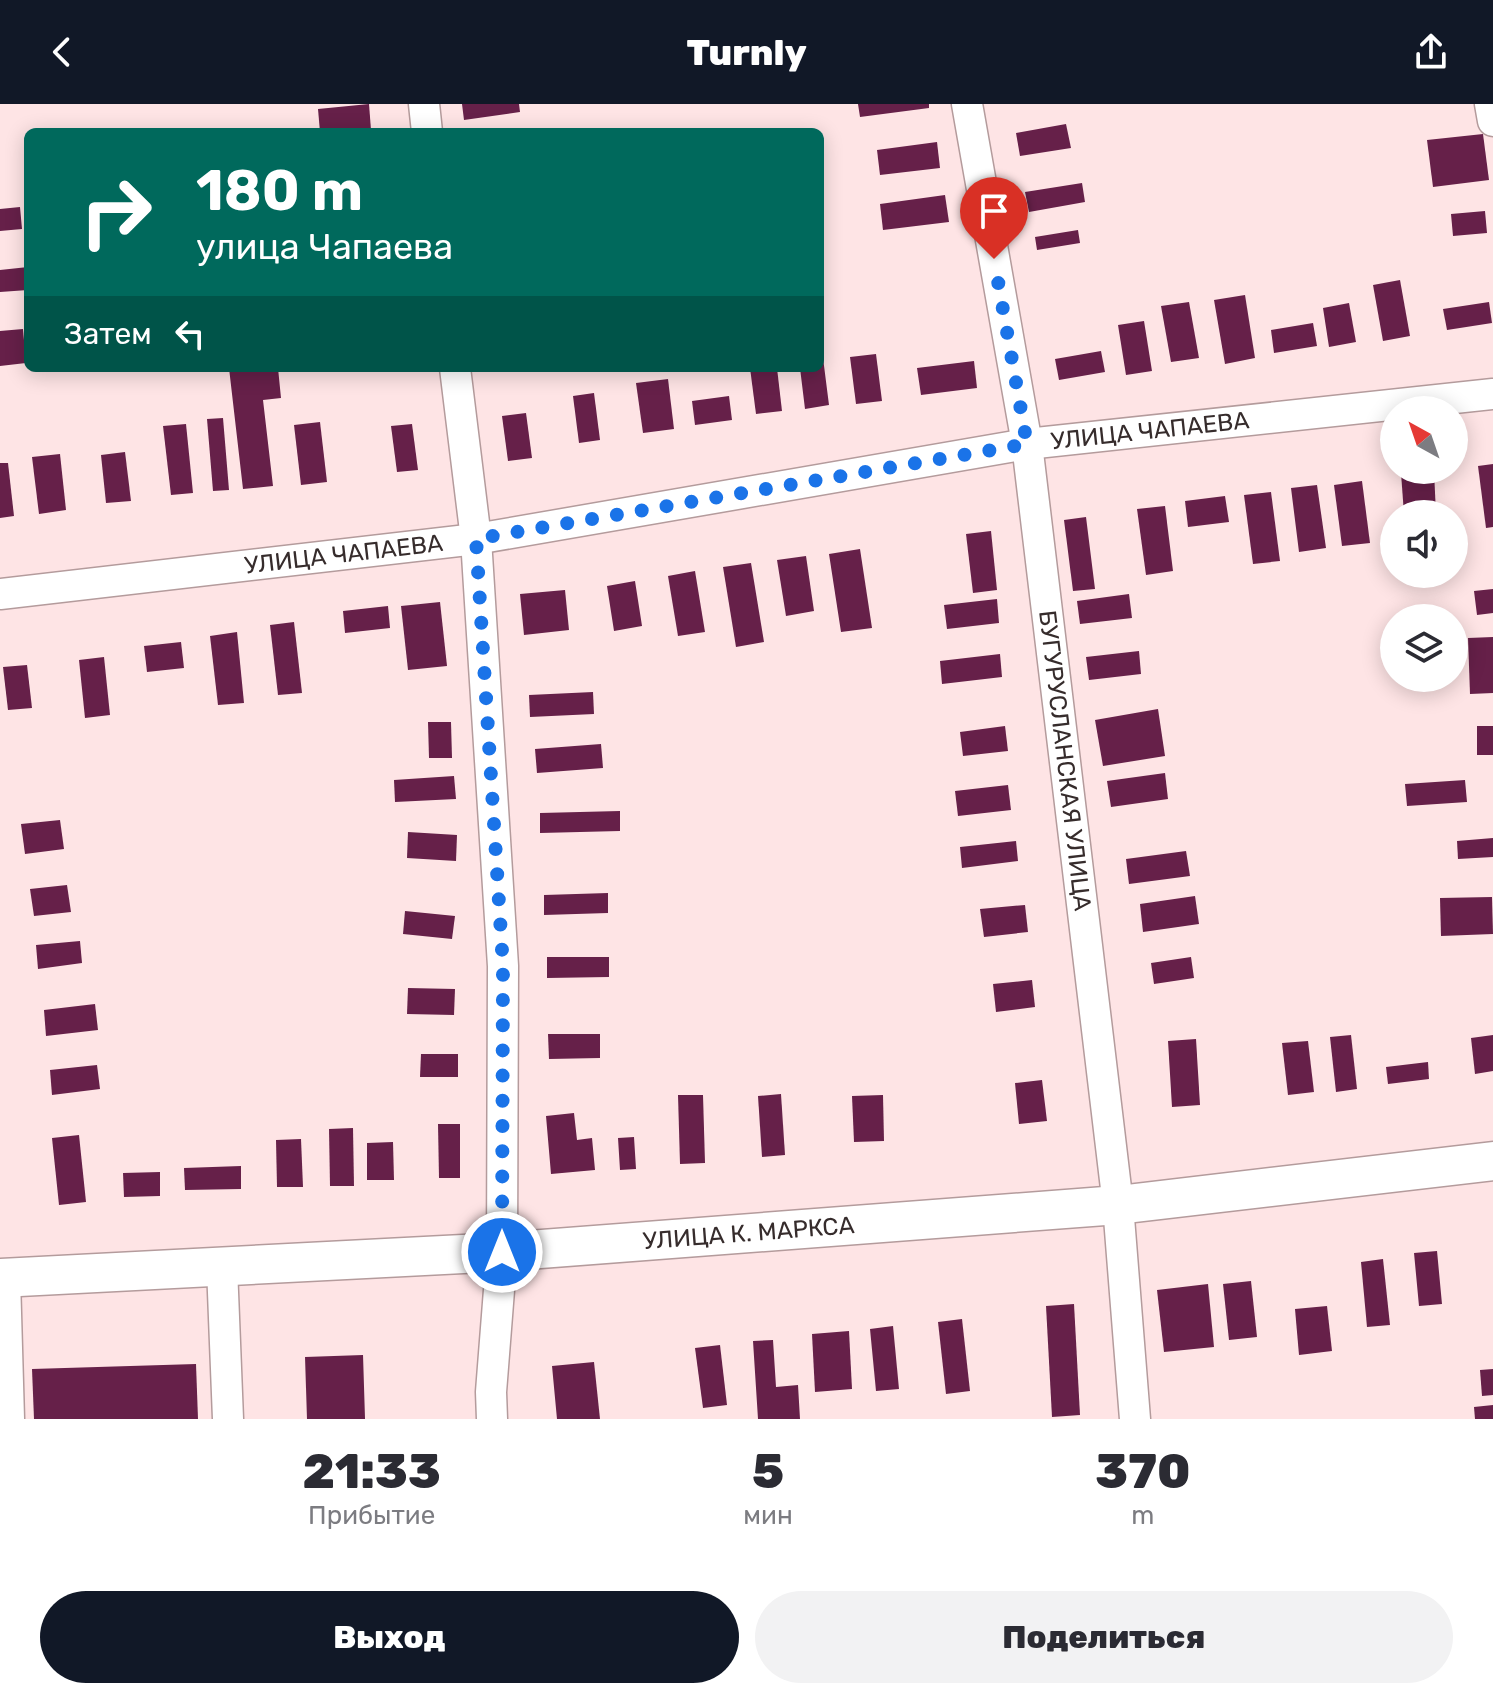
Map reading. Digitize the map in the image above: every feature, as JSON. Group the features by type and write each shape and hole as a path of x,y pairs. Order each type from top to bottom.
{"main road":[{"name":"УЛИЦА К. МАРКСА","path":"3,1278 502,1252 1118,1205 1493,1161"}],"street":[{"path":"424,104 427,128"},
{"name":"БУГУРУСЛАНСКАЯ УЛИЦА","path":"967,104 1027,444 1118,1205 1135,1419"},
{"path":"1490,104 1493,121"},
{"path":"455,372 476,539 503,966 502,1252 491,1392 492,1419"},
{"name":"УЛИЦА ЧАПАЕВА","path":"0,594 476,539 1027,444 1493,394"},
{"path":"222,1267 228,1419"},
{"path":"3,1278 9,1419"}],"building":[{"path":"369,104 371,128 320,128 318,109"},
{"path":"462,104 519,104 520,112 464,120"},
{"path":"858,104 929,104 929,108 860,117"},
{"path":"1066,124 1071,148 1020,156 1016,133"},
{"path":"1483,134 1489,180 1433,187 1427,140"},
{"path":"937,142 940,168 880,175 877,150"},
{"path":"1082,183 1085,202 1029,212 1025,192"},
{"path":"945,195 949,222 883,230 880,204"},
{"path":"20,207 22,229 0,231 0,209"},
{"path":"1485,211 1487,233 1453,236 1451,214"},
{"path":"1078,230 1080,243 1037,250 1035,237"},
{"path":"24,267 24,290 0,292 0,270"},
{"path":"1400,280 1410,336 1383,341 1373,285"},
{"path":"1245,295 1255,358 1225,364 1214,300"},
{"path":"1189,302 1199,358 1171,362 1161,306"},
{"path":"1489,302 1492,323 1447,330 1443,309"},
{"path":"1349,303 1356,342 1329,347 1323,308"},
{"path":"1144,321 1152,371 1126,375 1118,325"},
{"path":"1313,323 1317,346 1274,353 1271,330"},
{"path":"23,329 24,363 0,366 0,331"},
{"path":"1101,351 1105,372 1059,380 1055,359"},
{"path":"876,354 882,401 856,404 850,357"},
{"path":"974,361 977,388 921,395 917,368"},
{"path":"824,366 829,405 805,409 800,372 824,372"},
{"path":"229,372 278,372 281,398 263,400 273,486 243,489"},
{"path":"751,372 777,372 782,411 756,414"},
{"path":"668,379 674,429 643,433 636,383"},
{"path":"594,393 600,440 579,443 573,396"},
{"path":"729,396 732,420 695,425 692,401"},
{"path":"526,413 532,458 508,461 502,416"},
{"path":"223,418 229,490 213,491 207,419"},
{"path":"320,422 327,482 301,485 294,425"},
{"path":"186,424 193,493 171,495 163,426"},
{"path":"412,424 418,470 397,472 391,426"},
{"path":"125,452 131,501 106,503 101,455"},
{"path":"60,454 66,510 39,514 32,457"},
{"path":"0,463 8,463 14,516 0,518"},
{"path":"1493,464 1493,527 1486,528 1478,466"},
{"path":"1362,481 1370,543 1342,546 1334,485"},
{"path":"1402,484 1435,484 1435,500 1403,500"},
{"path":"1317,485 1326,548 1299,552 1291,488"},
{"path":"1271,492 1280,561 1253,564 1244,495"},
{"path":"1225,496 1229,522 1188,527 1185,501"},
{"path":"1165,506 1173,571 1146,575 1137,509"},
{"path":"1086,517 1095,589 1073,591 1064,520"},
{"path":"991,531 997,590 973,593 966,534"},
{"path":"860,549 872,628 841,632 829,554"},
{"path":"806,556 814,611 786,616 777,560"},
{"path":"751,563 764,642 736,647 723,567"},
{"path":"695,571 705,632 678,636 668,576"},
{"path":"635,581 642,626 614,631 607,586"},
{"path":"1493,589 1493,613 1477,615 1474,591"},
{"path":"565,590 569,630 524,635 520,594"},
{"path":"1129,594 1132,618 1080,624 1077,601"},
{"path":"997,599 999,623 947,629 944,605"},
{"path":"440,602 447,666 408,670 401,606"},
{"path":"388,606 390,628 345,633 343,611"},
{"path":"294,622 302,693 278,695 270,625"},
{"path":"237,632 244,703 218,705 210,636"},
{"path":"1493,637 1493,693 1470,694 1468,638"},
{"path":"181,642 184,668 147,672 144,646"},
{"path":"1139,651 1141,674 1089,680 1086,657"},
{"path":"1000,654 1002,677 942,684 940,661"},
{"path":"104,657 110,715 85,718 79,660"},
{"path":"27,665 32,708 8,710 3,667"},
{"path":"593,692 594,714 530,717 529,695"},
{"path":"1158,709 1165,756 1103,766 1095,720"},
{"path":"428,722 451,722 452,758 429,758"},
{"path":"1005,726 1008,751 963,756 960,732"},
{"path":"1477,726 1493,726 1493,755 1477,755"},
{"path":"601,744 603,768 537,773 535,749"},
{"path":"1165,773 1168,799 1111,807 1107,781"},
{"path":"454,776 456,799 395,802 394,780"},
{"path":"1465,780 1467,802 1407,806 1405,784"},
{"path":"1008,785 1011,810 958,816 955,791"},
{"path":"620,811 620,831 540,833 540,813"},
{"path":"60,820 64,849 25,854 21,824"},
{"path":"408,832 457,835 456,861 407,858"},
{"path":"1493,838 1493,857 1458,859 1457,841"},
{"path":"1016,841 1018,861 962,868 960,847"},
{"path":"1186,851 1190,876 1129,884 1126,859"},
{"path":"67,885 71,912 34,916 30,889"},
{"path":"608,893 608,913 544,915 544,895"},
{"path":"1195,896 1199,924 1143,932 1140,904"},
{"path":"1492,897 1493,934 1441,936 1440,898"},
{"path":"1025,905 1028,932 984,937 980,909"},
{"path":"405,911 455,916 452,939 403,934"},
{"path":"80,941 82,963 38,969 36,945"},
{"path":"547,957 609,957 609,977 547,978"},
{"path":"1191,957 1194,978 1154,984 1151,963"},
{"path":"1032,980 1035,1007 996,1012 993,984"},
{"path":"408,988 455,989 454,1015 407,1014"},
{"path":"95,1004 98,1030 46,1036 44,1010"},
{"path":"548,1034 600,1034 600,1058 549,1059"},
{"path":"1351,1035 1357,1089 1336,1092 1330,1037"},
{"path":"1493,1035 1493,1071 1475,1074 1471,1038"},
{"path":"1196,1039 1200,1105 1172,1107 1168,1041"},
{"path":"1308,1041 1314,1092 1288,1095 1282,1043"},
{"path":"421,1054 458,1054 458,1077 420,1077"},
{"path":"1428,1062 1429,1079 1388,1084 1386,1067"},
{"path":"97,1065 100,1089 52,1095 50,1070"},
{"path":"1042,1080 1047,1121 1019,1124 1015,1083"},
{"path":"781,1094 785,1155 762,1157 758,1096"},
{"path":"678,1095 703,1095 705,1163 680,1164"},
{"path":"883,1095 884,1141 854,1142 852,1096"},
{"path":"574,1113 577,1140 592,1138 595,1170 551,1174 546,1116"},
{"path":"438,1124 460,1124 460,1178 439,1178"},
{"path":"353,1128 354,1186 330,1186 329,1129"},
{"path":"79,1135 86,1202 59,1205 52,1138"},
{"path":"634,1137 636,1169 620,1170 618,1138"},
{"path":"301,1139 303,1187 277,1187 276,1140"},
{"path":"393,1142 394,1180 367,1180 367,1143"},
{"path":"241,1166 241,1189 185,1190 184,1168"},
{"path":"160,1172 160,1196 124,1197 123,1173"},
{"path":"1437,1251 1442,1304 1419,1306 1414,1253"},
{"path":"1383,1259 1390,1325 1367,1327 1361,1262"},
{"path":"1251,1281 1257,1337 1229,1340 1223,1284"},
{"path":"1208,1284 1214,1347 1164,1352 1157,1290"},
{"path":"1074,1304 1080,1415 1052,1417 1046,1306"},
{"path":"1327,1306 1332,1351 1299,1355 1295,1309"},
{"path":"962,1319 970,1391 946,1394 938,1322"},
{"path":"893,1326 899,1389 876,1391 870,1329"},
{"path":"849,1331 852,1389 815,1392 812,1334"},
{"path":"773,1340 776,1387 798,1385 800,1419 758,1419 753,1341"},
{"path":"720,1345 727,1405 703,1408 695,1348"},
{"path":"363,1355 365,1419 307,1419 305,1357"},
{"path":"594,1362 600,1419 557,1419 552,1366"},
{"path":"196,1364 198,1419 34,1419 32,1369"},
{"path":"1493,1369 1493,1395 1482,1396 1480,1370"},
{"path":"1493,1405 1493,1419 1475,1419 1474,1407"}],"route":[{"path":"502,1252 503,966 476,539 1027,444 994,259"}]}
